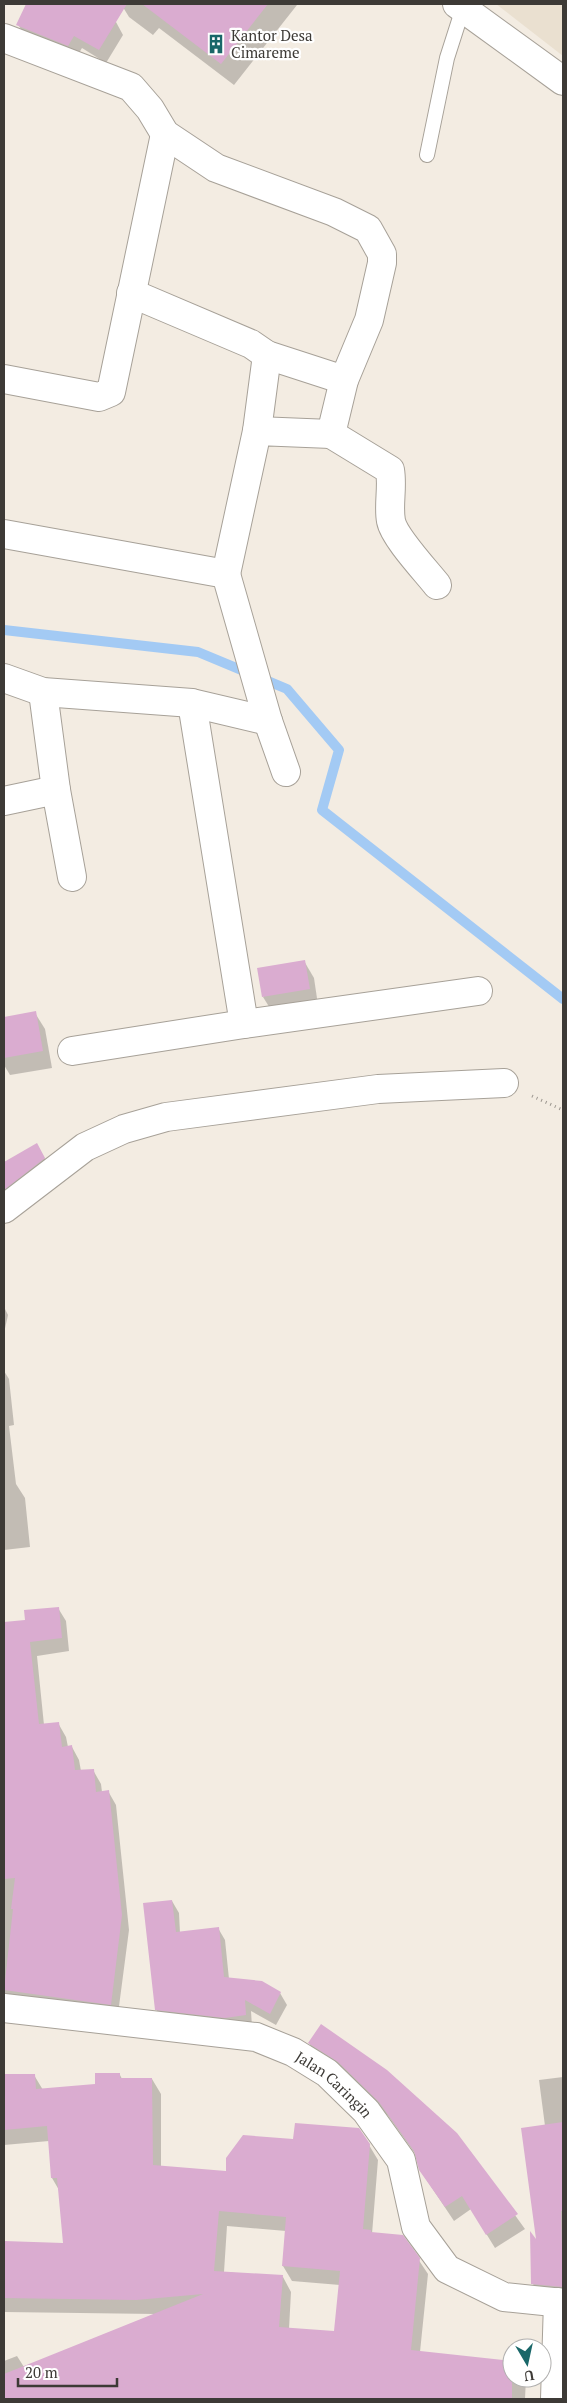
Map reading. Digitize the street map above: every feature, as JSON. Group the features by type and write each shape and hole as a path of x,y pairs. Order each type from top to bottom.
{"main road":[{"path":"460,6 563,81"},
{"path":"4,38 131,87 150,109 166,134 216,168 334,212 368,229 382,254 382,263 369,320 344,380 331,434"},
{"path":"4,379 99,397 111,392 166,134"},
{"path":"131,293 251,344 267,355 344,380"},
{"path":"267,355 257,430 226,574 265,709 286,772"},
{"path":"257,430 331,434 390,470 392,484 390,521 395,532 437,585"},
{"path":"4,534 226,574"},
{"path":"4,678 43,692 265,709"},
{"path":"43,692 56,790 72,877"},
{"path":"192,702 244,1024"},
{"path":"4,801 56,790"},
{"path":"72,1051 244,1024 478,991"},
{"path":"4,1209 85,1147 124,1129 166,1117 378,1089 504,1083"},
{"name":"Jalan Caringin","path":"4,2008 256,2038 293,2052 327,2073 366,2111 401,2160 416,2227 447,2269 504,2298 561,2302"},
{"path":"555,2399 561,2302"}],"lane":[{"path":"427,154 460,6"}],"shaded area":[{"path":"496,4 563,4 563,56"}],"building":[{"path":"26,4 127,4 99,50 74,36 68,46 16,25"},
{"name":"Kantor Desa Cimareme","path":"142,4 268,4 221,64"},
{"path":"305,960 310,989 262,997 257,968"},
{"path":"36,1011 43,1051 4,1058 4,1017"},
{"path":"37,1143 45,1158 4,1190 4,1162"},
{"path":"59,1607 62,1638 30,1642 39,1724 59,1722 62,1747 72,1745 75,1770 94,1769 96,1792 109,1790 122,1915 111,2005 4,1990 15,1878 4,1879 4,1622 25,1620 24,1610"},
{"path":"172,1900 176,1932 219,1927 224,1977 262,1981 281,1992 270,2014 245,2000 246,2015 225,2018 155,2010 143,1903"},
{"path":"321,2024 387,2070 457,2133 518,2214 486,2235 462,2196 445,2207 419,2170 414,2151 379,2102 338,2062 308,2043"},
{"path":"95,2073 120,2073 120,2078 152,2078 153,2165 226,2171 226,2158 243,2135 293,2139 295,2123 359,2128 370,2144 363,2229 371,2230 371,2232 403,2235 420,2258 411,2350 502,2360 502,2388 512,2388 512,2399 4,2399 4,2374 203,2294 136,2300 4,2298 4,2241 63,2243 57,2178 51,2178 47,2126 4,2130 4,2074 35,2074 36,2089 95,2084","holes":["219,2211 286,2217 282,2266 340,2271 334,2331 279,2327 283,2275 214,2271"]},
{"path":"563,2122 563,2211 561,2211 563,2287 531,2284 530,2231 536,2239 521,2128"}],"waterway":[{"path":"4,630 198,652 287,689 339,750 322,810 563,999"}],"place":[{"name":"Kantor Desa Cimareme","path":"216,44"}]}
